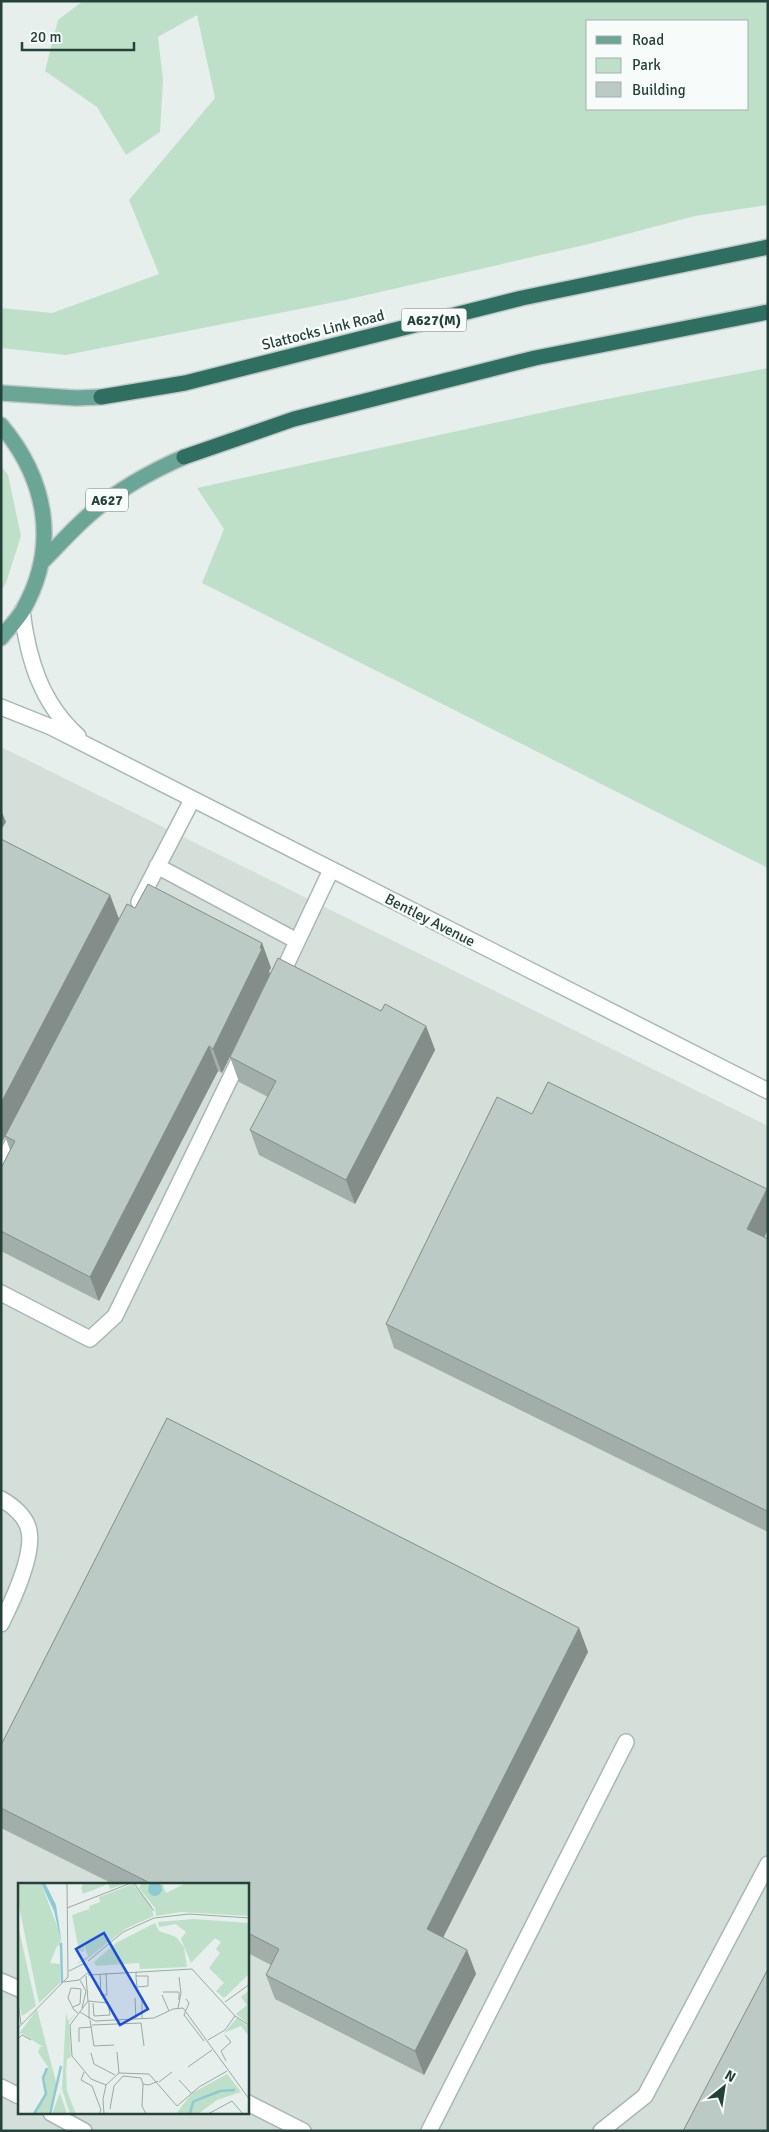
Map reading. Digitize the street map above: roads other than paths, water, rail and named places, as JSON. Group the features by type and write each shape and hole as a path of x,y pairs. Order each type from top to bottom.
{"highway":[{"name":"Slattocks Link Road","path":"101,397 185,383 522,298 768,246"},
{"path":"184,457 294,419 535,358 768,312"}],"main road":[{"name":"Slattocks Link Road","path":"1,393 58,398 101,397"},
{"path":"1,425 19,446 34,475 42,503 44,532 43,561 22,612 1,638"},
{"name":"A627","path":"43,561 94,510 117,493 134,481 184,457"}],"street":[{"path":"22,612 30,661 49,702 68,728 92,749"},
{"path":"1,707 51,727 92,749"},
{"name":"Bentley Avenue","path":"92,749 768,1091"},
{"path":"133,913 192,800"},
{"path":"157,866 297,942"},
{"path":"272,994 331,870"},
{"path":"1,1293 90,1339 115,1316 250,1039"},
{"path":"1,1165 24,1121"},
{"path":"1,1499 22,1515 29,1530 28,1552 12,1602 1,1624"},
{"path":"429,2131 626,1742"},
{"path":"601,2131 645,2096 768,1864"},
{"path":"1,1981 18,1989"},
{"path":"1,2087 18,2096"},
{"path":"249,2104 303,2131"},
{"path":"53,2114 84,2131"}]}
